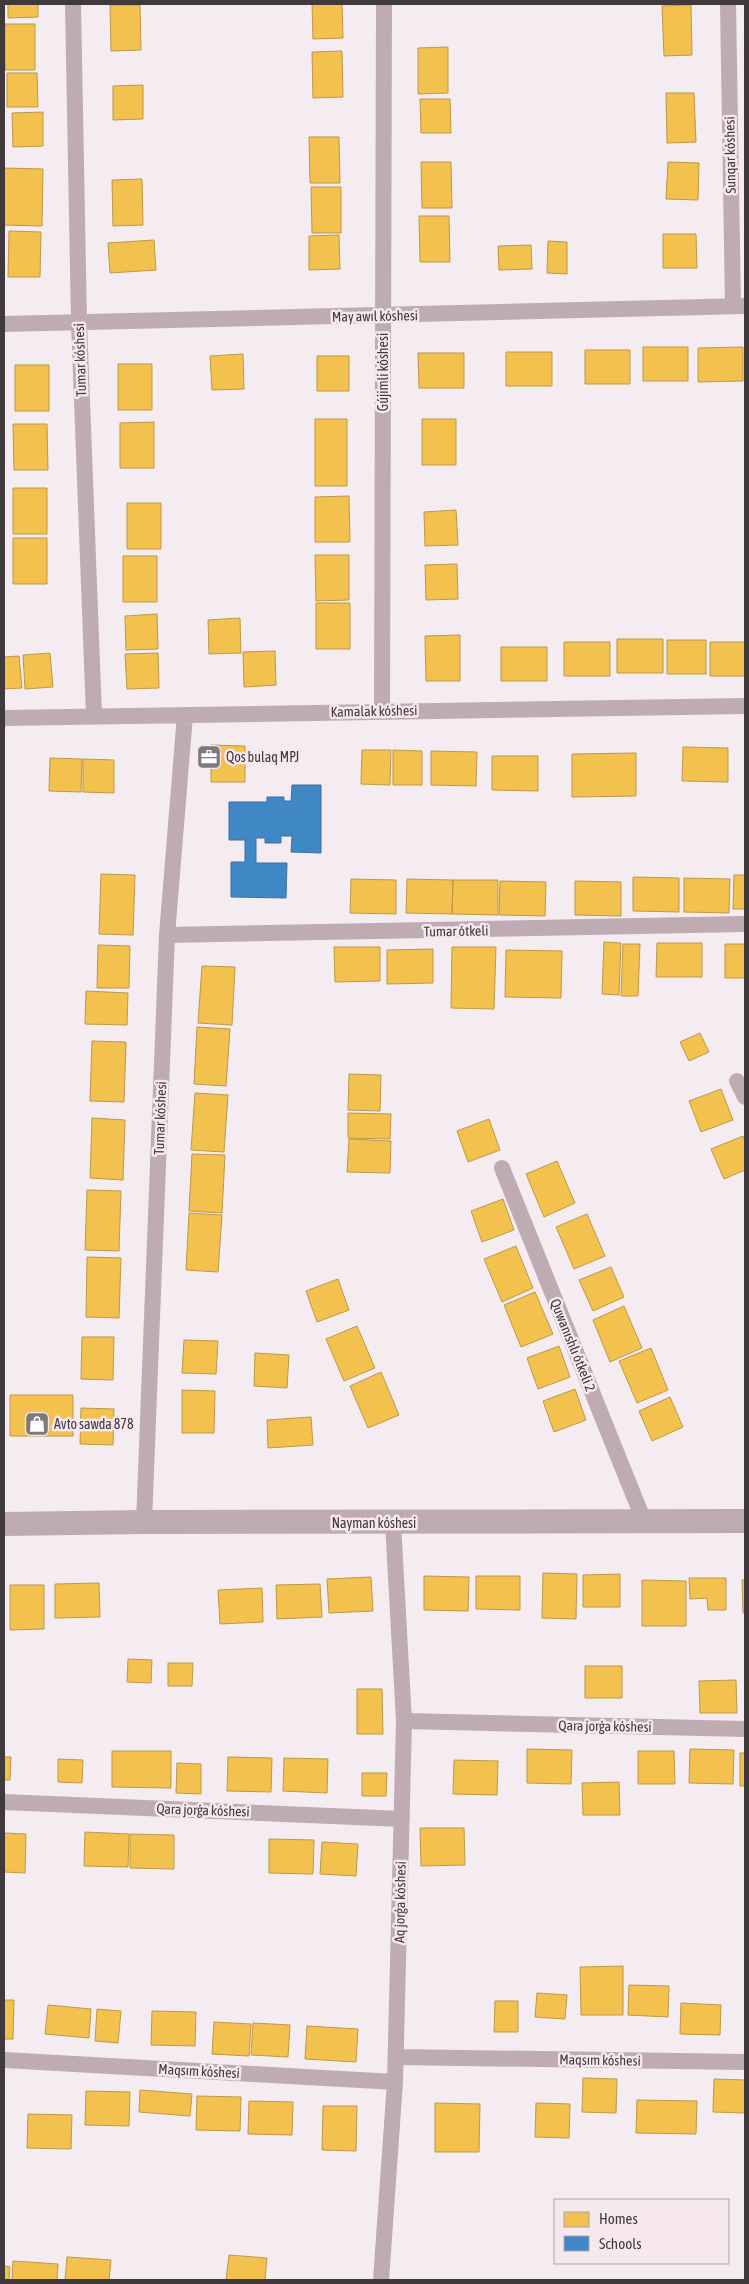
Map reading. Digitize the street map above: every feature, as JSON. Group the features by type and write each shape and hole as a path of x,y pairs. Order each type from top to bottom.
{"main road":[{"name":"Nayman kóshesi","path":"4,1524 745,1520"}],"street":[{"name":"Tumar kóshesi","path":"73,4 79,322 94,716"},
{"name":"Gújimli kóshesi","path":"382,711 384,4"},
{"name":"Sunqar kóshesi","path":"728,4 739,306"},
{"name":"May awıl kóshesi","path":"4,324 739,306"},
{"name":"Kamalak kóshesi","path":"4,718 745,706"},
{"name":"Tumar kóshesi","path":"144,1522 167,935 186,715"},
{"name":"Tumar ótkeli","path":"167,935 745,924"},
{"path":"737,1081 745,1097"},
{"name":"Quwanıshlı ótkeli 2","path":"502,1168 644,1521"},
{"name":"Aq jorǵa kóshesi","path":"381,2280 395,2082 404,1721 392,1523"},
{"name":"Qara jorǵa kóshesi","path":"404,1721 745,1729"},
{"name":"Qara jorǵa kóshesi","path":"4,1802 402,1819"},
{"name":"Maqsım kóshesi","path":"396,2057 745,2062"},
{"name":"Maqsım kóshesi","path":"4,2060 395,2082"}],"building: Homes":[{"path":"8,4 38,4 38,17 8,18"},
{"path":"312,4 342,4 343,38 313,39"},
{"path":"110,5 140,5 141,50 111,51"},
{"path":"691,5 692,55 664,56 662,6"},
{"path":"5,24 35,24 35,70 5,70"},
{"path":"448,47 448,93 418,94 418,48"},
{"path":"342,51 343,97 313,98 312,52"},
{"path":"7,73 37,73 38,107 7,107"},
{"path":"143,85 143,119 113,120 113,86"},
{"path":"666,93 694,93 696,142 667,143"},
{"path":"420,99 450,99 451,133 421,133"},
{"path":"43,112 43,146 13,147 12,113"},
{"path":"309,137 339,137 340,183 310,183"},
{"path":"421,162 451,162 452,208 422,208"},
{"path":"668,162 699,163 698,200 666,199"},
{"path":"4,168 43,169 42,226 4,225"},
{"path":"142,179 143,225 113,226 112,180"},
{"path":"311,187 341,187 341,233 312,233"},
{"path":"419,216 449,216 450,262 420,262"},
{"path":"9,231 41,232 40,277 8,277"},
{"path":"663,234 696,234 697,268 663,268"},
{"path":"339,235 340,269 309,270 309,236"},
{"path":"154,240 156,270 110,273 108,243"},
{"path":"548,241 567,242 567,274 547,273"},
{"path":"531,245 532,269 499,270 498,246"},
{"path":"643,347 688,347 688,381 643,381"},
{"path":"743,347 743,381 698,382 698,348"},
{"path":"585,350 630,350 630,384 585,384"},
{"path":"506,352 552,352 552,386 506,386"},
{"path":"418,353 464,353 464,388 419,388"},
{"path":"243,354 244,389 212,390 210,356"},
{"path":"317,356 349,356 349,391 317,391"},
{"path":"118,364 152,364 152,410 118,410"},
{"path":"15,365 49,365 49,411 15,411"},
{"path":"315,419 347,419 347,486 315,486"},
{"path":"422,419 456,419 456,465 422,465"},
{"path":"154,422 154,468 120,468 120,423"},
{"path":"13,424 47,424 48,470 14,470"},
{"path":"13,488 47,488 47,534 13,534"},
{"path":"349,496 350,542 315,542 315,497"},
{"path":"127,503 161,503 161,549 127,549"},
{"path":"456,510 458,545 425,546 424,512"},
{"path":"13,538 47,538 47,584 13,584"},
{"path":"315,555 349,555 349,600 316,601"},
{"path":"123,556 157,556 157,602 123,602"},
{"path":"457,564 458,599 426,600 425,565"},
{"path":"316,603 350,603 350,649 316,649"},
{"path":"157,614 158,649 126,650 125,616"},
{"path":"240,618 241,653 209,654 208,620"},
{"path":"460,635 460,681 426,681 425,636"},
{"path":"617,639 663,639 663,673 617,673"},
{"path":"667,640 706,640 706,674 667,674"},
{"path":"564,642 610,642 610,676 564,676"},
{"path":"710,642 745,642 745,676 710,676"},
{"path":"501,647 547,647 547,681 501,681"},
{"path":"275,651 276,685 244,687 243,652"},
{"path":"50,653 53,687 25,689 23,655"},
{"path":"158,653 159,688 127,689 125,654"},
{"path":"19,656 22,688 4,689 4,657"},
{"path":"211,745 245,746 245,782 211,782"},
{"path":"683,747 728,748 728,782 682,781"},
{"path":"362,750 391,750 390,785 361,784"},
{"path":"393,750 422,751 422,785 393,785"},
{"path":"431,751 477,752 476,786 431,785"},
{"path":"636,753 636,796 572,797 572,754"},
{"path":"492,756 538,756 538,791 492,790"},
{"path":"50,758 82,759 81,792 49,791"},
{"path":"83,759 114,760 114,793 83,792"},
{"path":"101,874 135,875 133,935 99,934"},
{"path":"734,875 745,875 745,909 733,909"},
{"path":"633,877 679,878 679,912 633,911"},
{"path":"684,878 730,879 729,913 684,912"},
{"path":"351,879 396,880 396,914 350,913"},
{"path":"407,879 453,880 452,914 406,913"},
{"path":"453,880 498,880 498,915 452,914"},
{"path":"500,881 546,882 545,916 499,915"},
{"path":"575,881 621,882 621,916 575,915"},
{"path":"604,942 621,943 619,995 602,994"},
{"path":"657,943 702,943 702,977 656,977"},
{"path":"623,944 640,944 638,996 621,996"},
{"path":"725,944 745,944 745,978 725,978"},
{"path":"98,945 130,946 129,988 97,988"},
{"path":"334,947 380,947 380,981 335,982"},
{"path":"452,947 496,947 494,1009 451,1008"},
{"path":"433,949 433,983 387,984 387,950"},
{"path":"506,950 562,951 561,998 505,997"},
{"path":"202,966 235,967 232,1025 198,1023"},
{"path":"86,991 128,993 127,1025 85,1024"},
{"path":"197,1027 230,1029 226,1086 194,1084"},
{"path":"700,1033 709,1052 689,1061 680,1042"},
{"path":"92,1041 126,1042 124,1102 90,1101"},
{"path":"349,1074 381,1075 380,1111 348,1110"},
{"path":"721,1089 733,1120 701,1132 689,1101"},
{"path":"195,1093 228,1095 224,1152 191,1150"},
{"path":"348,1113 391,1114 390,1139 348,1138"},
{"path":"92,1118 125,1120 123,1180 90,1178"},
{"path":"489,1119 500,1150 468,1162 457,1131"},
{"path":"743,1136 745,1142 745,1170 724,1179 711,1149"},
{"path":"349,1139 391,1141 390,1173 347,1172"},
{"path":"192,1154 225,1155 222,1213 189,1211"},
{"path":"557,1161 575,1203 544,1217 526,1174"},
{"path":"87,1190 121,1191 119,1251 85,1250"},
{"path":"503,1199 514,1230 482,1242 471,1211"},
{"path":"189,1213 222,1215 218,1272 186,1270"},
{"path":"587,1214 605,1256 574,1269 556,1227"},
{"path":"516,1246 533,1288 502,1302 484,1259"},
{"path":"87,1257 121,1258 119,1318 86,1317"},
{"path":"611,1267 624,1297 593,1311 579,1280"},
{"path":"338,1279 349,1310 317,1322 306,1291"},
{"path":"535,1292 553,1334 521,1347 504,1305"},
{"path":"624,1306 642,1348 610,1362 593,1320"},
{"path":"357,1326 375,1368 344,1381 326,1339"},
{"path":"82,1337 114,1337 113,1380 81,1379"},
{"path":"184,1340 218,1341 216,1374 182,1373"},
{"path":"559,1346 570,1377 538,1389 527,1358"},
{"path":"651,1348 668,1390 637,1403 619,1361"},
{"path":"255,1353 289,1355 287,1388 254,1386"},
{"path":"381,1372 399,1415 368,1428 350,1386"},
{"path":"575,1389 586,1420 554,1432 543,1401"},
{"path":"182,1390 215,1391 214,1433 182,1433"},
{"path":"10,1395 73,1395 73,1436 10,1436"},
{"path":"670,1397 683,1427 652,1441 639,1411"},
{"path":"81,1408 114,1409 113,1445 80,1444"},
{"path":"311,1417 313,1445 268,1448 267,1420"},
{"path":"543,1573 577,1574 576,1619 542,1618"},
{"path":"620,1574 620,1607 583,1607 583,1575"},
{"path":"424,1576 469,1577 468,1611 424,1610"},
{"path":"476,1576 520,1576 520,1610 476,1609"},
{"path":"371,1577 373,1611 329,1613 327,1579"},
{"path":"689,1578 726,1578 726,1610 708,1610 707,1598 690,1599"},
{"path":"642,1580 686,1581 686,1626 642,1626"},
{"path":"742,1580 745,1580 745,1613 743,1613"},
{"path":"99,1583 100,1617 55,1618 55,1584"},
{"path":"320,1584 322,1617 277,1619 276,1585"},
{"path":"10,1585 44,1585 44,1629 10,1630"},
{"path":"262,1588 263,1622 220,1624 218,1590"},
{"path":"128,1659 152,1660 151,1683 127,1682"},
{"path":"168,1663 193,1663 192,1686 168,1686"},
{"path":"585,1666 622,1666 622,1698 585,1698"},
{"path":"736,1680 737,1713 700,1713 699,1681"},
{"path":"357,1689 382,1689 383,1734 357,1734"},
{"path":"527,1749 572,1750 571,1784 527,1783"},
{"path":"690,1749 734,1750 733,1784 689,1783"},
{"path":"112,1751 171,1751 171,1788 112,1787"},
{"path":"638,1751 674,1751 675,1784 638,1784"},
{"path":"740,1753 745,1753 745,1786 740,1786"},
{"path":"4,1757 11,1757 10,1780 4,1780"},
{"path":"228,1757 272,1758 271,1792 227,1791"},
{"path":"284,1758 328,1759 327,1793 283,1791"},
{"path":"58,1759 83,1760 82,1783 58,1782"},
{"path":"454,1760 498,1761 497,1795 453,1794"},
{"path":"177,1763 201,1764 201,1794 176,1793"},
{"path":"362,1773 387,1773 386,1796 362,1796"},
{"path":"619,1782 620,1815 583,1815 582,1783"},
{"path":"420,1828 464,1828 465,1865 421,1866"},
{"path":"85,1832 129,1834 128,1867 84,1866"},
{"path":"4,1833 26,1834 25,1873 4,1872"},
{"path":"130,1834 174,1835 174,1869 130,1868"},
{"path":"269,1839 314,1840 313,1874 269,1873"},
{"path":"322,1842 358,1844 356,1876 320,1874"},
{"path":"623,1966 623,2015 581,2015 580,1967"},
{"path":"629,1985 669,1986 668,2017 628,2015"},
{"path":"537,1993 567,1995 565,2019 535,2017"},
{"path":"4,2000 14,2000 13,2039 4,2039"},
{"path":"495,2001 518,2001 518,2032 494,2032"},
{"path":"681,2003 721,2005 720,2035 680,2034"},
{"path":"48,2005 91,2009 89,2038 45,2034"},
{"path":"97,2009 121,2011 118,2043 95,2041"},
{"path":"152,2011 196,2012 195,2046 151,2045"},
{"path":"214,2022 251,2024 249,2056 212,2054"},
{"path":"253,2023 290,2025 288,2057 251,2055"},
{"path":"307,2026 358,2029 356,2062 305,2059"},
{"path":"583,2078 617,2079 616,2113 582,2112"},
{"path":"714,2079 745,2080 745,2113 713,2112"},
{"path":"140,2090 192,2094 190,2116 139,2112"},
{"path":"86,2091 130,2092 129,2126 85,2125"},
{"path":"197,2096 241,2097 240,2131 196,2130"},
{"path":"637,2100 697,2101 696,2134 636,2133"},
{"path":"249,2101 293,2102 292,2135 248,2134"},
{"path":"435,2103 480,2104 479,2152 435,2152"},
{"path":"536,2103 570,2104 569,2138 535,2137"},
{"path":"323,2106 357,2106 356,2151 322,2150"},
{"path":"28,2114 72,2115 71,2149 27,2148"},
{"path":"229,2255 267,2258 265,2280 226,2280"},
{"path":"67,2257 111,2260 109,2280 65,2280"},
{"path":"13,2261 58,2264 57,2280 12,2280"},
{"path":"4,2266 10,2267 9,2280 4,2280"}],"building: Schools":[{"path":"292,785 321,785 321,853 291,852 292,836 281,836 281,843 265,843 265,838 256,838 256,863 287,863 286,898 231,897 231,862 245,862 245,840 229,840 229,802 267,802 267,797 284,797 284,801 291,801"}],"place":[{"name":"Qos bulaq MPJ","path":"209,757"},
{"name":"Avto sawda 878","path":"37,1424"}]}
